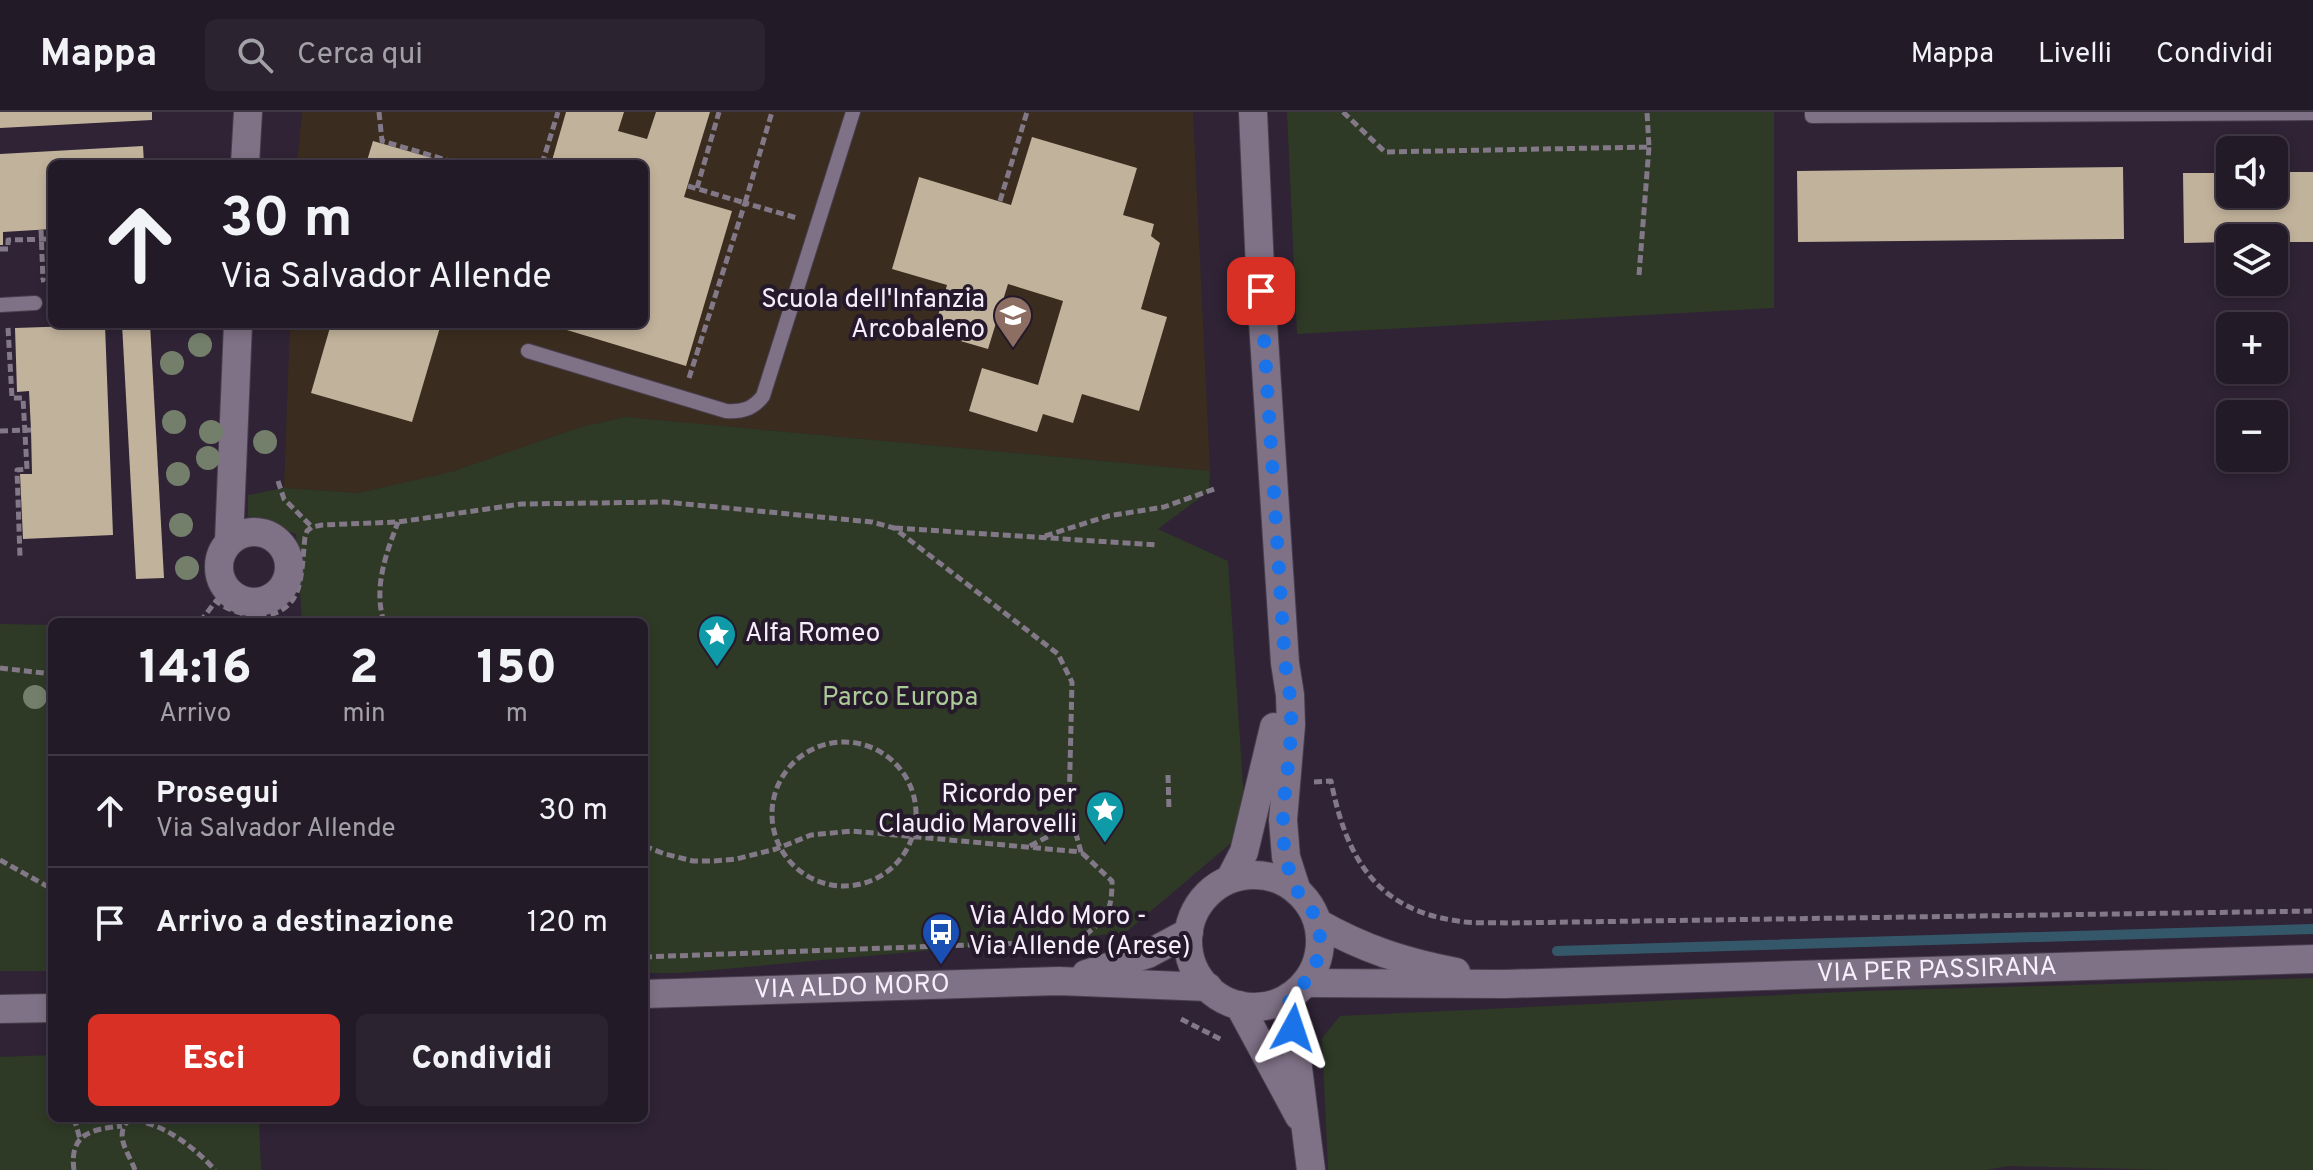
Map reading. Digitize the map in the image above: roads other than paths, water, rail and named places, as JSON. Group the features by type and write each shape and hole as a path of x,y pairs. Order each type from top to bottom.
{"street":[{"path":"245,160 248,112"},
{"path":"1253,112 1261,291 1285,663 1290,695 1291,725 1283,820 1286,857 1297,891"},
{"path":"229,541 238,328"},
{"path":"1230,879 1244,852 1269,757 1285,663"},
{"path":"1248,875 1282,881 1297,891 1306,900 1318,923 1319,954 1314,969 1297,990 1273,1004 1239,1005 1217,995 1196,971 1189,952 1189,932 1203,900 1230,879 1248,875"},
{"name":"VIA PER PASSIRANA","path":"1318,923 1355,943 1422,966 1473,975 1560,982"},
{"name":"VIA ALDO MORO","path":"1059,981 1148,954 1189,932"},
{"name":"VIA PER PASSIRANA","path":"1297,990 1377,985 2313,959"},
{"name":"VIA ALDO MORO","path":"648,994 1059,981 1208,987"},
{"path":"1297,990 1305,1127 1311,1170"},
{"path":"1239,1005 1305,1127"},
{"path":"0,1009 48,1008"}],"lane":[{"path":"528,351 726,411 747,410 757,404 763,396 853,112"},
{"path":"1812,112 1812,116 1868,113 2313,113"},
{"path":"0,305 35,303"}],"waterway":[{"path":"1557,951 2313,929"}],"place":[{"name":"Scuola dell'Infanzia Arcobaleno","path":"1013,349"},
{"name":"Alfa Romeo","path":"717,668"},
{"name":"Ricordo per Claudio Marovelli","path":"1105,844"},
{"name":"Via Aldo Moro - Via Allende (Arese)","path":"941,966"}],"park label":[{"name":"Parco Europa","path":"900,698"}]}
